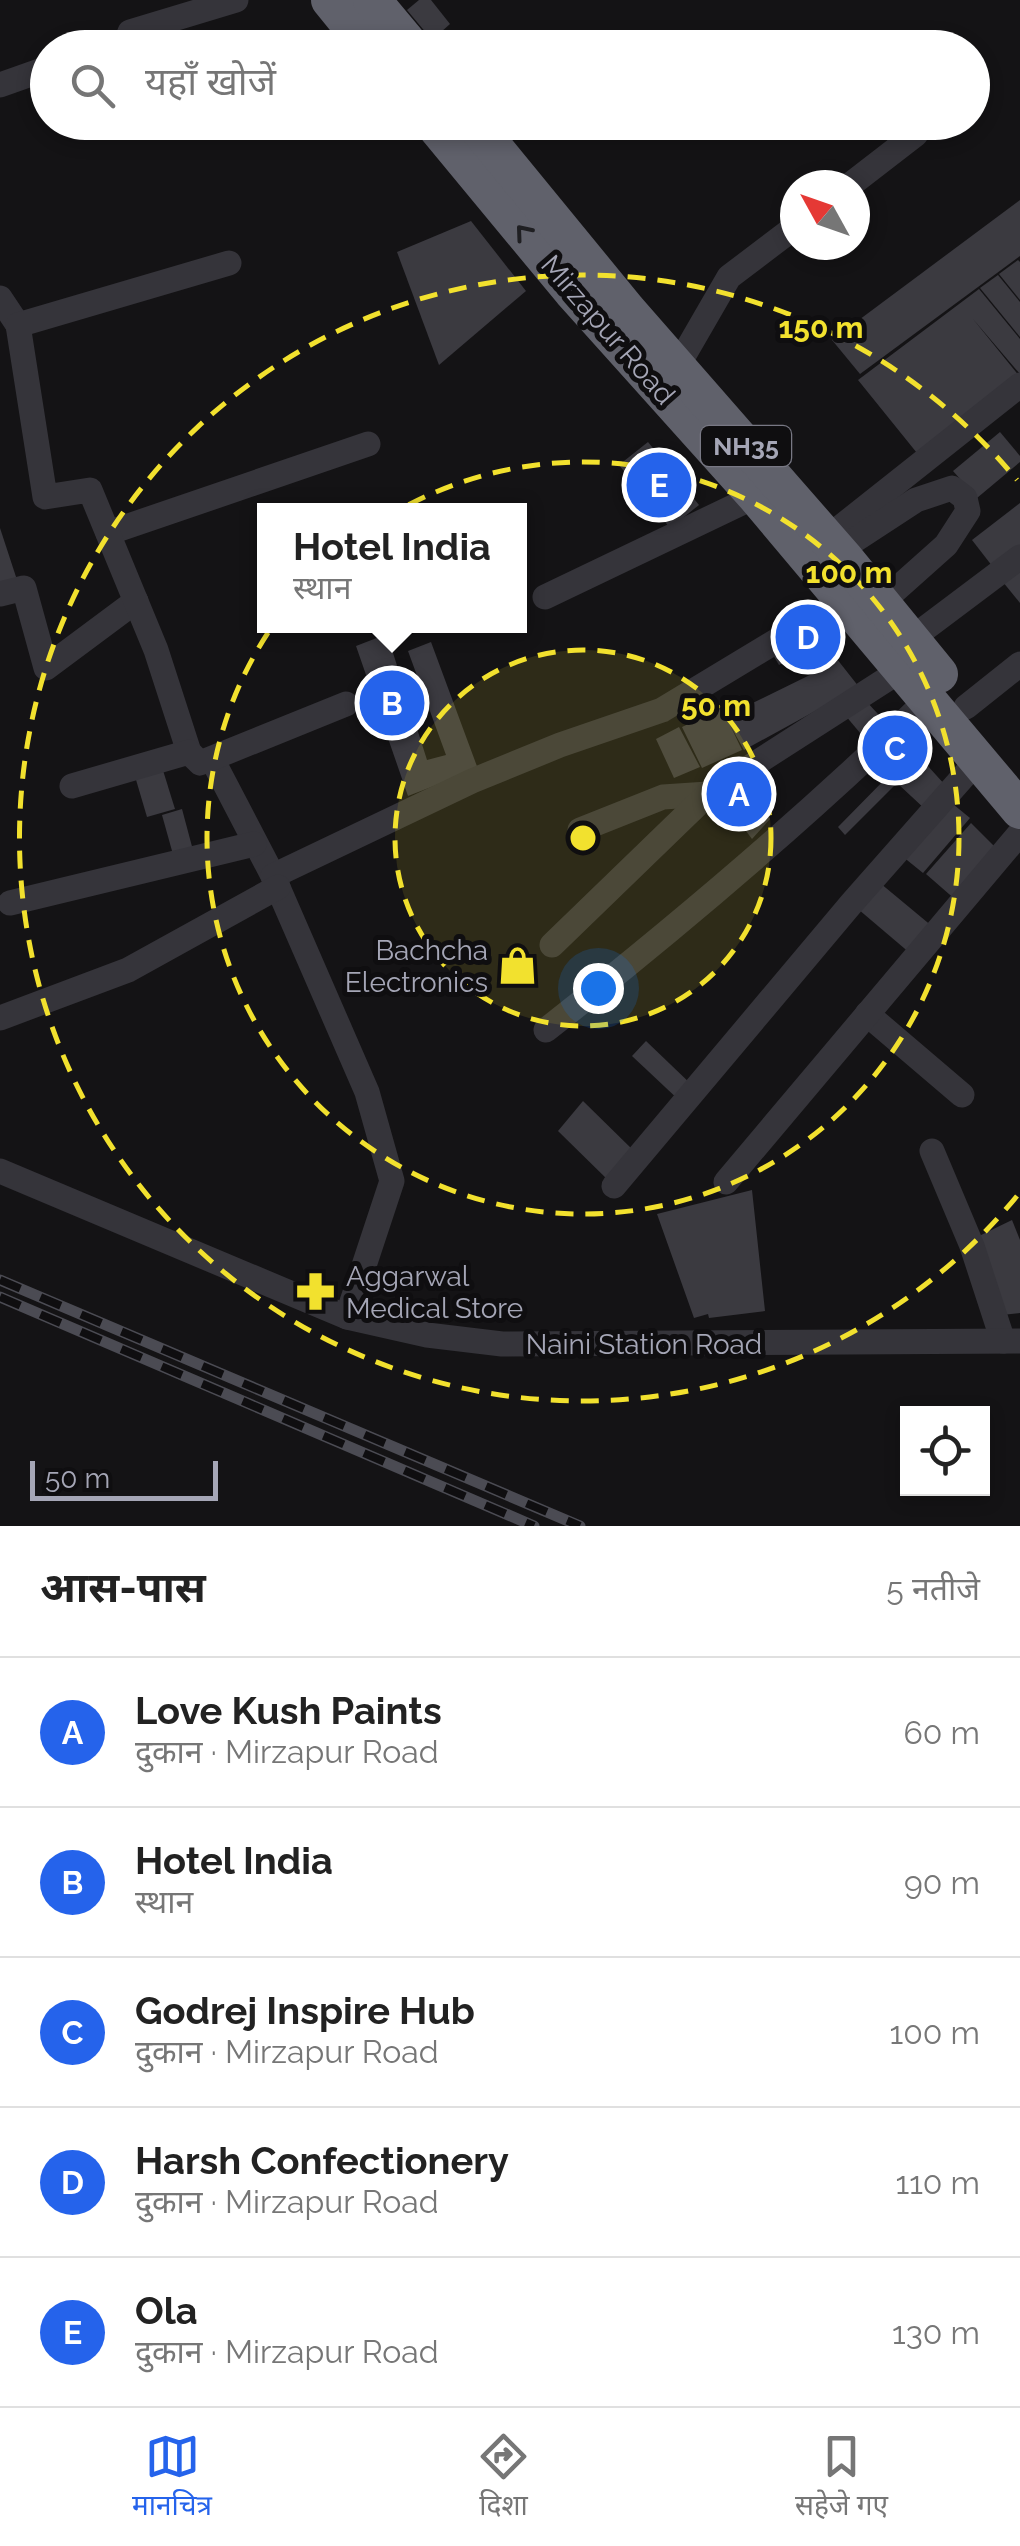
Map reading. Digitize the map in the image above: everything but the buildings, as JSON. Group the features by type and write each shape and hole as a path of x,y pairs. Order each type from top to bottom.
{"highway":[{"path":"330,0 355,30"},
{"path":"376,1 398,30"},
{"name":"Mirzapur Road","path":"447,140 572,291 756,496 966,707 1020,770"},
{"name":"Mirzapur Road","path":"488,140 677,367 832,544 863,602"},
{"name":"Mirzapur Road","path":"912,655 927,700 1020,810"}],"street":[{"path":"137,30 236,0"},
{"path":"0,85 30,74"},
{"path":"869,170 908,140"},
{"path":"677,367 728,277 780,238"},
{"path":"18,326 229,263"},
{"path":"0,298 18,326 45,498 90,490 200,755 275,881 367,1092 392,1181 347,1318"},
{"path":"832,544 1020,385"},
{"path":"108,533 368,444"},
{"path":"0,1018 128,970 275,881 472,781 662,710 863,602 946,544 968,511 965,498 952,488 916,500 832,544"},
{"path":"545,597 756,496"},
{"path":"552,945 708,794 912,655 1020,557"},
{"path":"0,594 24,588 46,668 136,601"},
{"path":"966,707 1020,664"},
{"path":"546,1030 746,866 927,700"},
{"path":"72,786 200,755 346,704"},
{"path":"614,1186 851,904 978,760"},
{"path":"580,830 662,797 708,794"},
{"path":"726,1182 1020,833"},
{"path":"10,902 254,844"},
{"path":"867,1014 962,1095"},
{"path":"932,1151 1011,1341"},
{"name":"Naini Station Road","path":"0,1171 347,1318 427,1335 502,1344 1011,1341"}],"railway":[{"path":"0,1280 580,1526"},
{"path":"0,1297 534,1526"}],"place":[{"name":"Ola","path":"659,485"},
{"name":"Harsh Confectionery","path":"808,637"},
{"name":"Hotel India","path":"392,703"},
{"name":"Godrej Inspire Hub","path":"895,748"},
{"name":"Love Kush Paints","path":"739,794"},
{"name":"Bachcha Electronics","path":"518,966"},
{"name":"Aggarwal Medical Store","path":"316,1292"}]}
